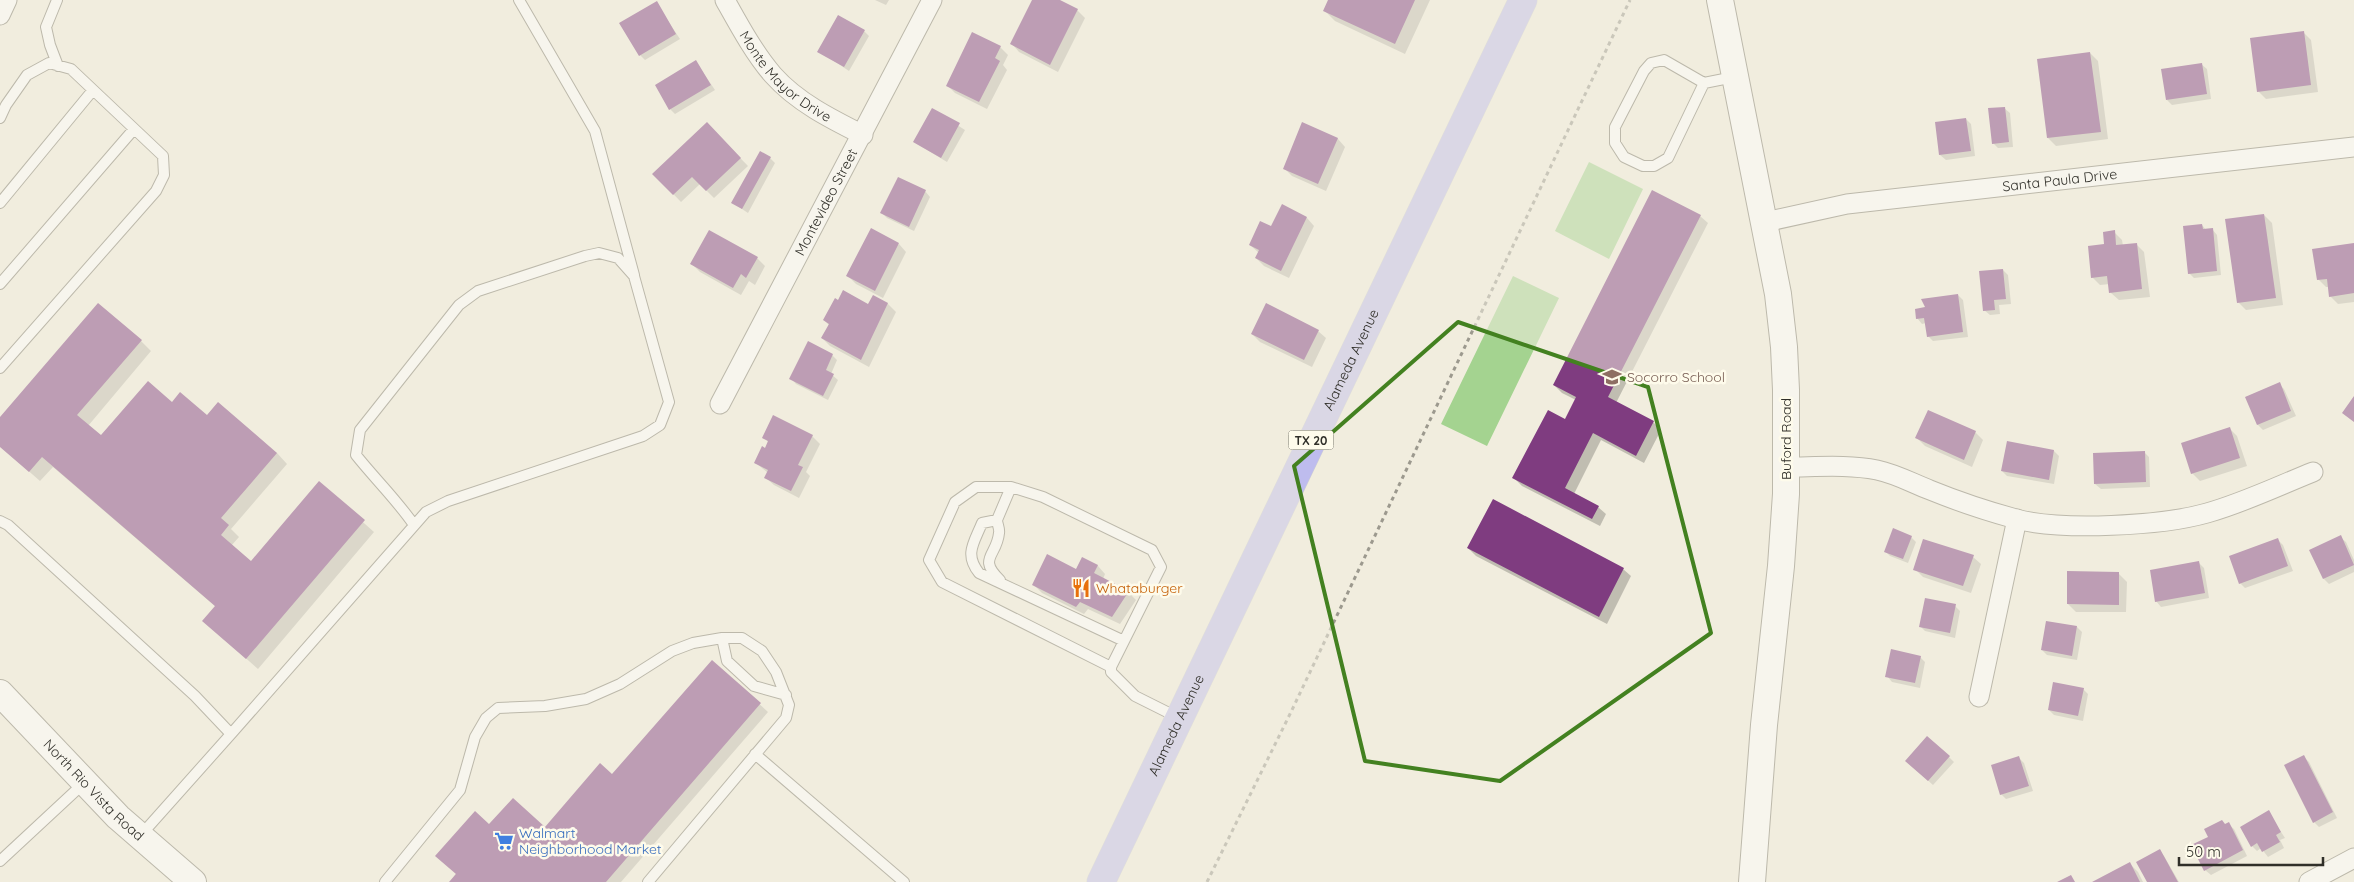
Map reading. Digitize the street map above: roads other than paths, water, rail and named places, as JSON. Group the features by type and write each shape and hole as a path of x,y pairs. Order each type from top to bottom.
{"main road":[{"name":"Alameda Avenue","path":"1101,882 1523,0"}],"street":[{"path":"0,15 7,0"},
{"name":"Monte Mayor Drive","path":"725,0 773,75 796,96 823,115 862,135"},
{"name":"Montevideo Street","path":"720,404 932,0"},
{"name":"Buford Road","path":"1720,0 1765,222 1778,294 1784,347 1786,467 1781,566 1764,725 1752,882"},
{"name":"Santa Paula Drive","path":"1765,222 1847,204 2354,147"},
{"path":"1786,467 1874,469 1894,474 1929,490 2017,519 2057,525 2131,523 2174,519 2207,513 2313,472"},
{"path":"1979,697 2017,519"},
{"name":"North Rio Vista Road","path":"0,693 118,817 193,882"},
{"path":"2314,881 2354,858"}],"lane":[{"path":"57,0 46,27 58,66"},
{"path":"140,836 426,512 448,501 643,436 660,425 669,402 595,131 519,0"},
{"path":"1704,83 1668,158 1654,166 1643,166 1624,157 1616,143 1615,127 1644,71 1651,63 1664,60 1704,83 1735,77"},
{"path":"0,118 6,105 27,75 49,64 71,69 163,156 164,175 156,191 0,368"},
{"path":"0,204 93,90"},
{"path":"0,284 134,129"},
{"path":"414,525 397,500 370,473 356,455 360,430 459,305 478,291 599,253 618,258 634,276"},
{"path":"1111,667 942,582 929,560 955,502 976,487 1011,487 1043,497 1152,550 1161,568 1111,667 1111,672 1135,696 1180,718"},
{"path":"1004,583 990,568 988,560 999,532 997,520 1011,487"},
{"path":"997,520 982,523 970,550 972,563 979,573 1004,583 1124,641"},
{"path":"0,521 8,525 195,696 231,734"},
{"path":"722,638 727,661 754,686 786,695"},
{"path":"386,882 460,790 475,737 486,718 498,708 545,706 586,699 620,684 672,651 693,643 722,638 742,638 762,650 776,672 789,705 786,718 652,881"},
{"path":"755,754 892,878 904,882"},
{"path":"0,861 85,782"}],"place":[{"name":"Socorro School","path":"1612,377"},
{"name":"Whataburger","path":"1081,588"},
{"name":"Walmart Neighborhood Market","path":"504,841"}]}
